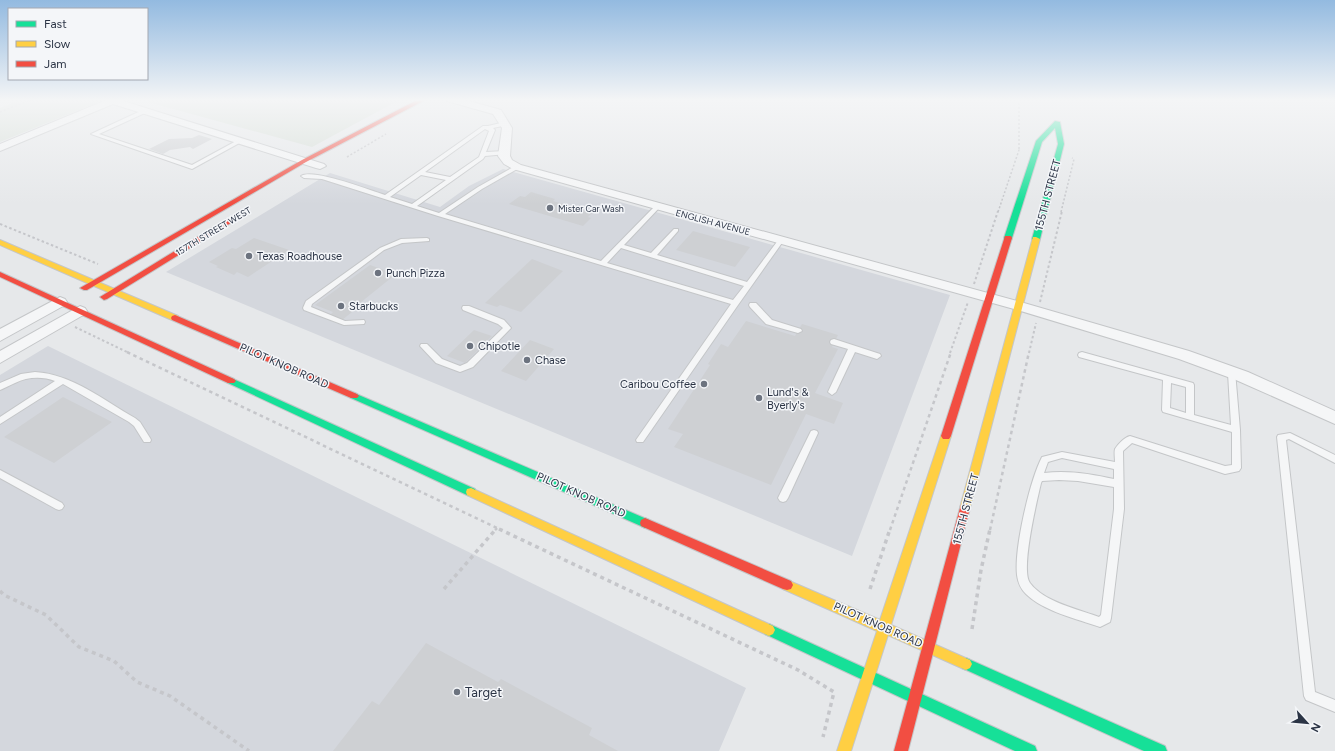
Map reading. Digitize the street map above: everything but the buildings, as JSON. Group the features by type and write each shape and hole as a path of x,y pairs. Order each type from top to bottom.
{"street":[{"path":"0,148 34,134"},
{"path":"218,134 304,160 323,164"},
{"name":"157TH STREET WEST","path":"0,336 304,160 355,134"},
{"name":"157TH STREET WEST","path":"340,154 370,134"},
{"path":"507,134 504,156 508,162 517,167"},
{"name":"155TH STREET","path":"844,751 885,628 1039,140 1045,134"},
{"name":"155TH STREET","path":"901,751 930,648 1061,144 1059,134"},
{"path":"300,178 323,164"},
{"name":"ENGLISH AVENUE","path":"517,167 1019,306 1184,354 1232,373 1335,418"},
{"name":"157TH STREET WEST","path":"0,358 236,217"},
{"name":"PILOT KNOB ROAD","path":"0,242 92,284 113,291 885,628 1160,751"},
{"path":"0,274 60,302 87,307 868,677 1030,751"}],"lane":[{"path":"94,134 192,166 240,141"},
{"path":"386,197 474,134"},
{"path":"413,206 481,158 490,134"},
{"path":"483,154 505,152"},
{"path":"440,215 480,188 517,167"},
{"path":"420,173 451,179"},
{"path":"300,178 323,177 440,215 734,304"},
{"path":"602,264 658,206"},
{"path":"652,256 676,230"},
{"path":"361,322 344,323 307,308 309,302 382,249 401,241 427,240"},
{"path":"640,440 734,304 781,240"},
{"path":"620,246 748,285"},
{"path":"753,305 769,322 798,331"},
{"path":"424,346 439,362 460,369 470,365 507,328 501,322 466,308"},
{"path":"834,342 877,356"},
{"path":"832,392 852,348"},
{"path":"1082,355 1190,385 1190,417"},
{"path":"1119,466 1062,455 1045,458 1038,478 1026,530 1021,574 1024,584 1038,597 1063,609 1100,622 1106,618 1119,509 1119,466 1119,450 1130,439 1225,470 1236,468 1236,430 1232,373"},
{"path":"0,387 23,376 41,375 63,380 132,420 137,424 147,440"},
{"path":"1167,378 1166,410 1236,430"},
{"path":"0,421 63,380"},
{"path":"783,498 814,433"},
{"path":"1335,459 1290,436 1281,437 1310,696 1335,706"},
{"path":"0,474 58,506"},
{"path":"1038,478 1055,475 1075,475 1119,484"}],"path":[{"path":"870,589 1019,150 1019,134"},
{"path":"1019,150 1038,147"},
{"path":"972,630 981,570 1038,312 1074,159 1059,151"},
{"path":"0,224 101,265"},
{"path":"74,327 191,384 798,670 834,692 827,724 820,744"},
{"path":"444,589 497,528"},
{"path":"0,591 4,595 46,614 79,647 114,661 137,682 170,696 249,751"}],"shaded area":[{"path":"0,134 20,134 0,142"},
{"path":"265,134 336,134 312,147"},
{"path":"503,169 950,295 852,556 166,272 330,173 440,207 469,186"},
{"path":"48,346 746,688 719,751 0,751 0,375"}],"traffic: fast":[{"path":"1008,238 1039,141 1046,134"},
{"path":"1036,239 1061,144 1059,134"},
{"path":"231,381 471,492"},
{"path":"354,396 645,523"},
{"path":"769,630 1030,751"},
{"path":"966,664 1160,751"}],"traffic: slow":[{"path":"965,508 1036,239"},
{"path":"0,242 175,318"},
{"path":"844,751 946,436"},
{"path":"471,492 769,630"},
{"path":"787,585 966,664"}],"traffic: jam":[{"path":"84,288 304,161 356,134"},
{"path":"104,297 230,221"},
{"path":"946,436 1008,238"},
{"path":"0,274 231,381"},
{"path":"175,318 354,396"},
{"path":"901,751 965,508"},
{"path":"645,523 787,585"}],"place":[{"name":"Mister Car Wash","path":"550,208"},
{"name":"Texas Roadhouse","path":"249,256"},
{"name":"Punch Pizza","path":"378,273"},
{"name":"Starbucks","path":"341,306"},
{"name":"Chipotle","path":"470,346"},
{"name":"Chase","path":"527,360"},
{"name":"Caribou Coffee","path":"704,384"},
{"name":"Lund's & Byerly's","path":"759,398"},
{"name":"Target","path":"457,692"}]}
